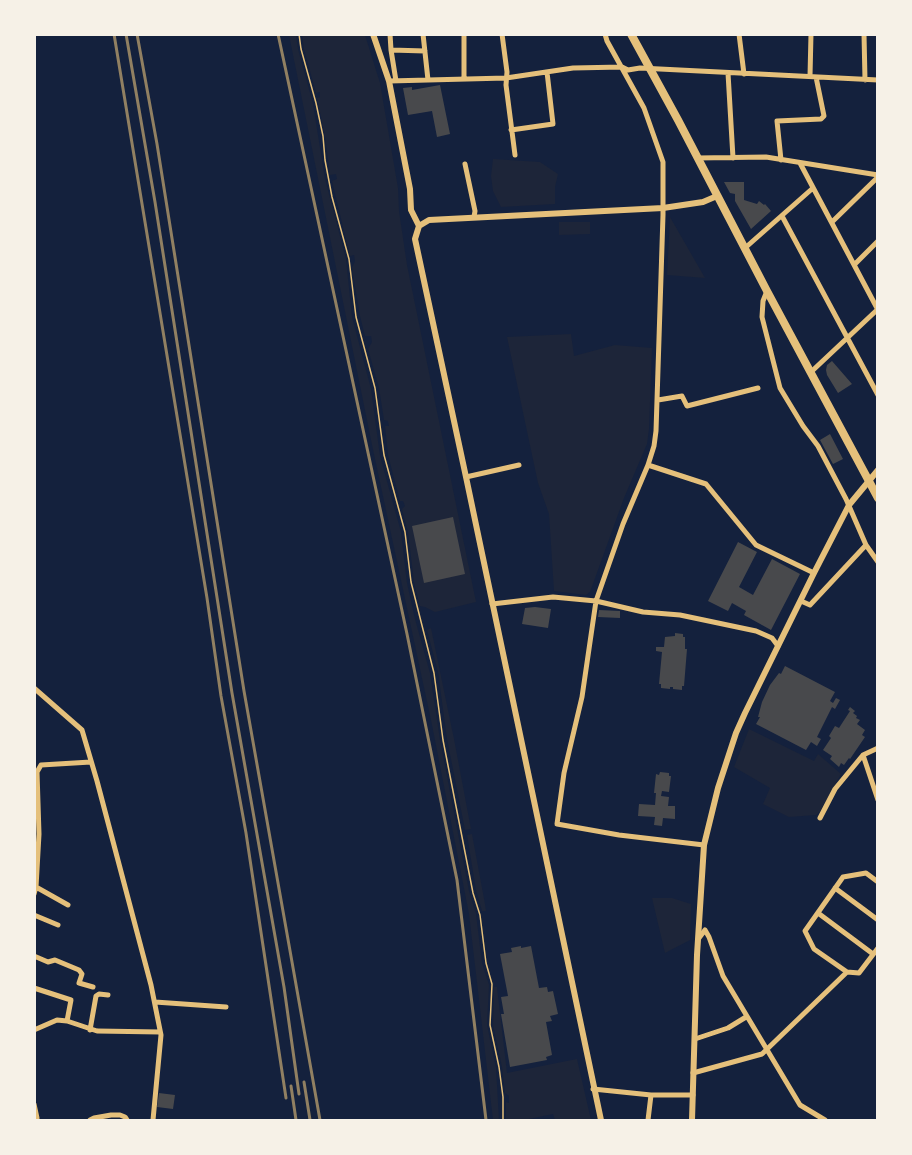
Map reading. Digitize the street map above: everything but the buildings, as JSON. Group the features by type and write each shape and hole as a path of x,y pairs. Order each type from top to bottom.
{"main road":[{"path":"631,34 878,498"}],"street":[{"path":"373,34 392,81"},
{"path":"390,34 392,81 410,189 411,210 419,226"},
{"path":"423,34 428,80"},
{"path":"464,34 464,78"},
{"path":"502,34 514,155"},
{"path":"605,34 644,108 663,162 658,400 654,446 596,601 582,697 564,773 557,824 704,845"},
{"path":"739,34 744,74"},
{"path":"781,160 777,121 821,119 824,116 813,76 811,34"},
{"path":"864,34 865,80"},
{"path":"390,50 425,51"},
{"path":"392,81 506,78 573,68 621,67 628,70 640,68 878,80"},
{"path":"511,130 553,123 547,72"},
{"path":"728,73 733,158"},
{"path":"697,158 766,157 878,176"},
{"path":"800,163 877,310 811,372"},
{"path":"465,164 475,211 474,217"},
{"path":"832,222 878,176"},
{"path":"746,248 813,188"},
{"path":"601,1120 415,239 419,226 429,220 663,208 702,202 717,196"},
{"path":"782,216 878,395"},
{"path":"854,265 878,241"},
{"path":"767,291 763,302 762,317 780,388 818,446 849,505 866,545 878,562"},
{"path":"658,400 682,396 687,406 758,388"},
{"path":"466,477 519,465"},
{"path":"648,465 705,484 756,545 814,573"},
{"path":"506,468 508,476"},
{"path":"692,1120 704,845 718,788 736,733 814,573 849,505 878,470"},
{"path":"801,601 810,605 866,545"},
{"path":"492,604 554,597 596,601 643,612 680,615 756,631 772,638 778,646"},
{"path":"34,688 82,730 91,762 155,1002 160,1032 153,1120"},
{"path":"820,818 835,789 863,755 878,747"},
{"path":"863,755 878,800"},
{"path":"34,894 39,834 37,772 41,765 91,762"},
{"path":"878,882 866,873 843,877 805,931 814,949 847,972 859,973 878,948"},
{"path":"36,887 68,906"},
{"path":"835,888 878,920"},
{"path":"818,913 873,954"},
{"path":"34,915 58,926"},
{"path":"699,938 705,930 723,976 800,1105 825,1120"},
{"path":"34,956 48,962 55,960 79,970 82,974 80,983 93,987"},
{"path":"693,1073 762,1054 847,972"},
{"path":"34,988 70,1000 67,1021"},
{"path":"90,1030 96,996 108,995"},
{"path":"155,1002 226,1007"},
{"path":"695,1039 728,1028 747,1017"},
{"path":"34,1030 57,1020 98,1031 160,1032"},
{"path":"593,1089 651,1095 693,1095"},
{"path":"648,1120 651,1095"},
{"path":"34,1104 38,1119"},
{"path":"90,1120 120,1114 127,1120"}],"path":[{"path":"299,34 323,136 332,197 349,259 356,317 375,388 384,455 405,532 411,582 434,673 443,740 473,893 480,915 486,963 492,984 490,1025 503,1097 503,1120"}],"shaded area":[{"path":"289,35 296,35 313,104 325,179 346,259 352,317 371,389 380,456 401,532 407,583 430,673 440,740 469,891 476,914 482,963 489,985 487,1025 496,1068 499,1120 493,1120 469,914"},
{"path":"302,35 365,35 380,83 398,188 407,265 476,602 435,612 420,606 402,509 405,506 403,501 400,501 388,455 385,426 389,426 388,421 384,420 379,388 368,349 372,342 371,336 365,336 360,316 352,268 355,261 354,255 350,256 332,181 337,179 336,174 330,175 317,98 320,97 320,92 316,93"},
{"path":"493,159 540,162 558,174 555,204 501,207 493,191 491,176"},
{"path":"670,217 705,278 667,275"},
{"path":"559,222 590,222 590,234 559,235"},
{"path":"571,334 574,356 615,345 652,348 647,444 624,498 590,592 586,595 554,591 549,514 538,483 507,337"},
{"path":"431,628 471,829 465,830 447,739 438,672 427,630"},
{"path":"749,729 814,761 818,754 841,774 820,812 816,815 789,817 763,804 770,788 734,767"},
{"path":"472,834 486,911 482,911 476,890 467,835"},
{"path":"652,898 672,898 691,904 690,940 665,953"},
{"path":"494,987 497,987 507,1073 577,1059 591,1120 555,1120 553,1114 524,1120 506,1120 506,1102 509,1103 509,1096 505,1093 493,1025"}],"railway":[{"path":"114,34 207,598 221,696 246,833 286,1098"},
{"path":"126,34 155,202 232,693 284,987 299,1094"},
{"path":"137,34 157,144 244,691 320,1120"},
{"path":"278,34 407,634 457,880 486,1120"},
{"path":"304,1082 310,1120"},
{"path":"291,1086 296,1120"}]}
